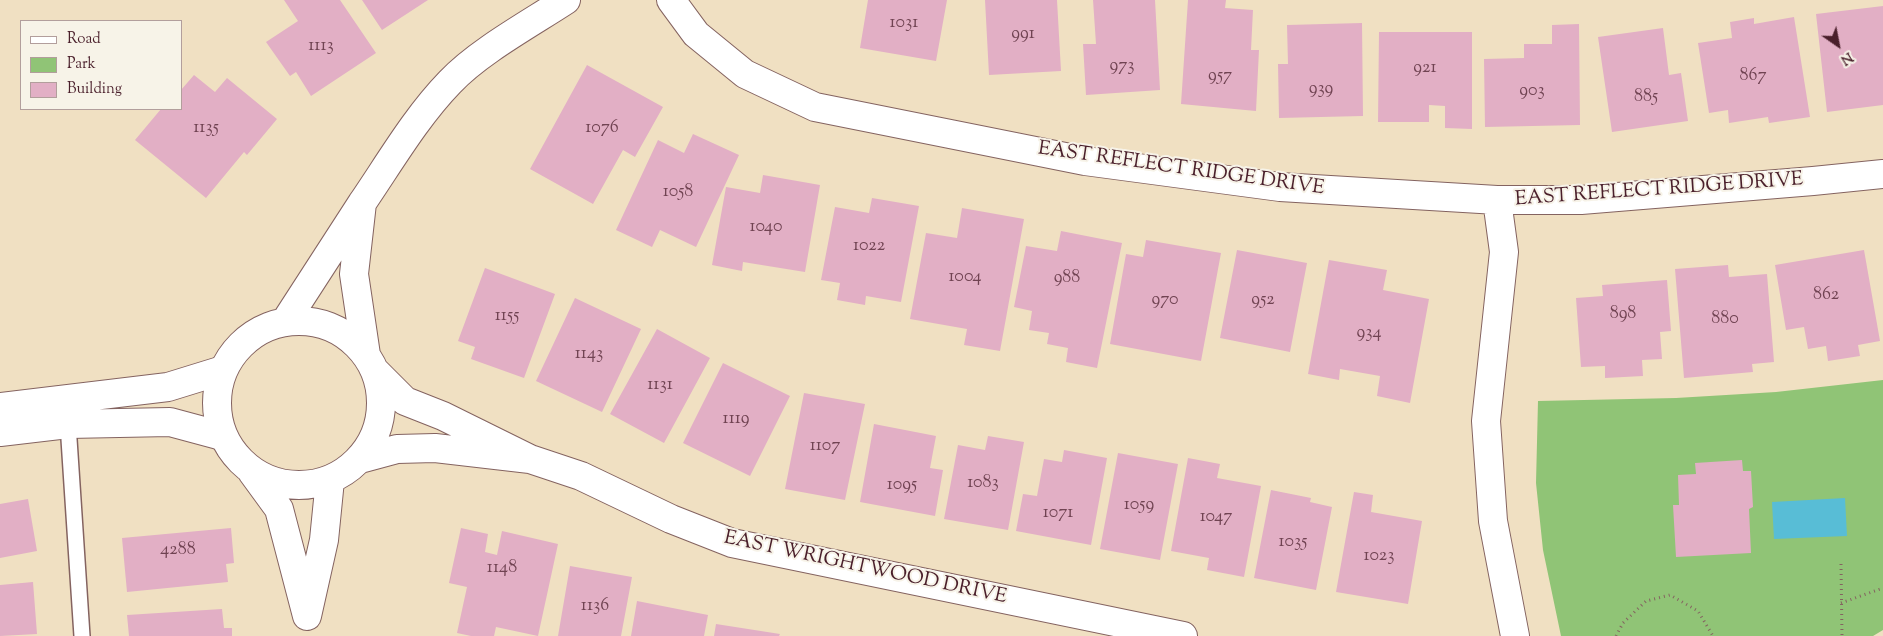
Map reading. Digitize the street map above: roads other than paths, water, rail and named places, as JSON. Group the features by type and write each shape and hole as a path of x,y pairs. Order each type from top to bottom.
{"street":[{"path":"285,322 362,203 421,118 450,81 476,60 566,0"},
{"name":"EAST REFLECT RIDGE DRIVE","path":"671,0 696,34 745,74 814,107 1104,163 1280,187 1497,200 1581,200 1813,182 1883,174"},
{"path":"1497,200 1504,252 1486,421 1493,521 1515,636"},
{"path":"251,471 276,483 303,486 330,480 346,471 360,459 373,439 380,417 381,393 370,363 354,274 362,203"},
{"path":"307,626 279,509 251,471 234,456 222,436 216,414 216,391 223,370 238,347 259,330 285,322 308,321 330,327 350,338 370,363"},
{"name":"EAST WRIGHTWOOD DRIVE","path":"370,363 404,401 442,416 530,459 581,476 671,519 732,543 1184,636"},
{"path":"0,407 168,387 223,370"},
{"path":"0,432 68,424 170,422 222,436"},
{"name":"EAST WRIGHTWOOD DRIVE","path":"360,459 397,449 435,448 530,459"},
{"path":"307,626 324,540 330,480"}],"lane":[{"path":"68,424 82,636"}],"water":[{"path":"1845,498 1847,536 1774,539 1772,502"}]}
